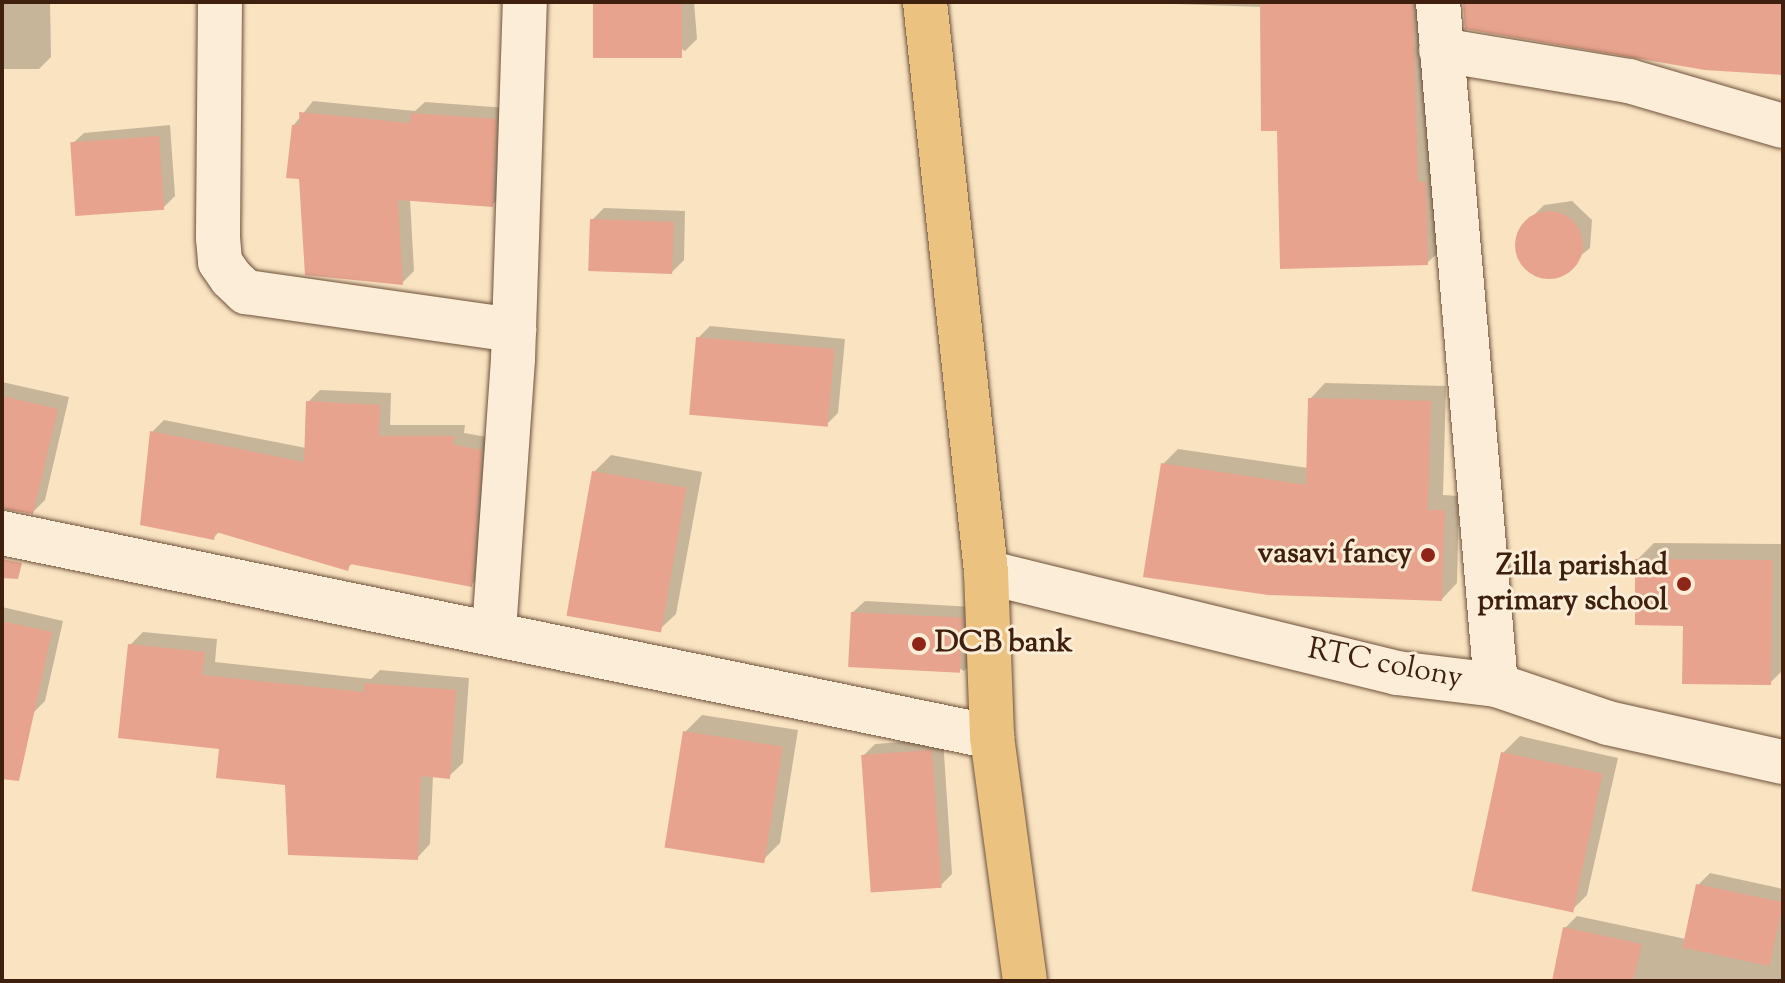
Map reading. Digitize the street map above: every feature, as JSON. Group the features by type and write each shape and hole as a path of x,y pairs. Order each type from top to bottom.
{"highway":[{"path":"925,2 986,572 992,737 1025,981"}],"street":[{"path":"220,2 218,238 220,262 231,278 246,292 514,330"},
{"path":"494,631 514,330 525,2"},
{"path":"1438,2 1496,685"},
{"path":"1441,50 1629,81 1783,126"},
{"path":"2,533 494,631 992,737"},
{"name":"RTC colony","path":"986,572 1397,673 1496,685 1608,723 1783,762"}],"building":[{"path":"593,2 682,2 682,58 593,58"},
{"path":"1260,2 1413,2 1418,182 1426,182 1428,265 1280,269 1277,131 1261,131"},
{"path":"1463,2 1783,2 1783,75 1705,70 1465,29"},
{"path":"299,112 410,123 411,113 496,119 493,207 398,200 403,285 305,275 299,179 286,178 292,125 300,124"},
{"path":"159,136 164,210 75,216 70,142"},
{"path":"1549,211 1573,221 1583,245 1573,269 1549,279 1525,269 1515,245 1525,221"},
{"path":"590,219 674,222 672,274 588,271"},
{"path":"696,337 834,349 828,427 689,415"},
{"path":"2,396 58,409 33,514 2,509"},
{"path":"1308,398 1431,401 1428,510 1445,510 1442,601 1268,595 1143,577 1161,463 1306,485"},
{"path":"306,401 380,405 379,436 454,436 453,445 482,450 472,587 350,564 348,571 216,532 214,540 140,525 150,431 304,462"},
{"path":"592,471 687,488 661,632 566,616"},
{"path":"2,559 22,563 18,579 2,578"},
{"path":"1635,559 1772,560 1771,685 1682,684 1683,626 1635,625"},
{"path":"851,612 963,618 960,673 848,667"},
{"path":"2,621 52,632 19,781 2,779"},
{"path":"128,644 205,652 202,675 364,692 364,683 456,690 450,779 421,776 418,860 288,855 285,785 216,778 219,749 118,738"},
{"path":"683,731 783,747 764,863 665,848"},
{"path":"932,750 942,888 871,893 861,755"},
{"path":"1501,752 1603,774 1573,913 1471,891"},
{"path":"1696,884 1783,902 1770,966 1682,948"},
{"path":"1563,927 1642,944 1633,981 1552,981"}],"place":[{"name":"vasavi fancy","path":"1428,555"},
{"name":"Zilla parishad primary school","path":"1684,584"},
{"name":"DCB bank","path":"919,644"}]}
